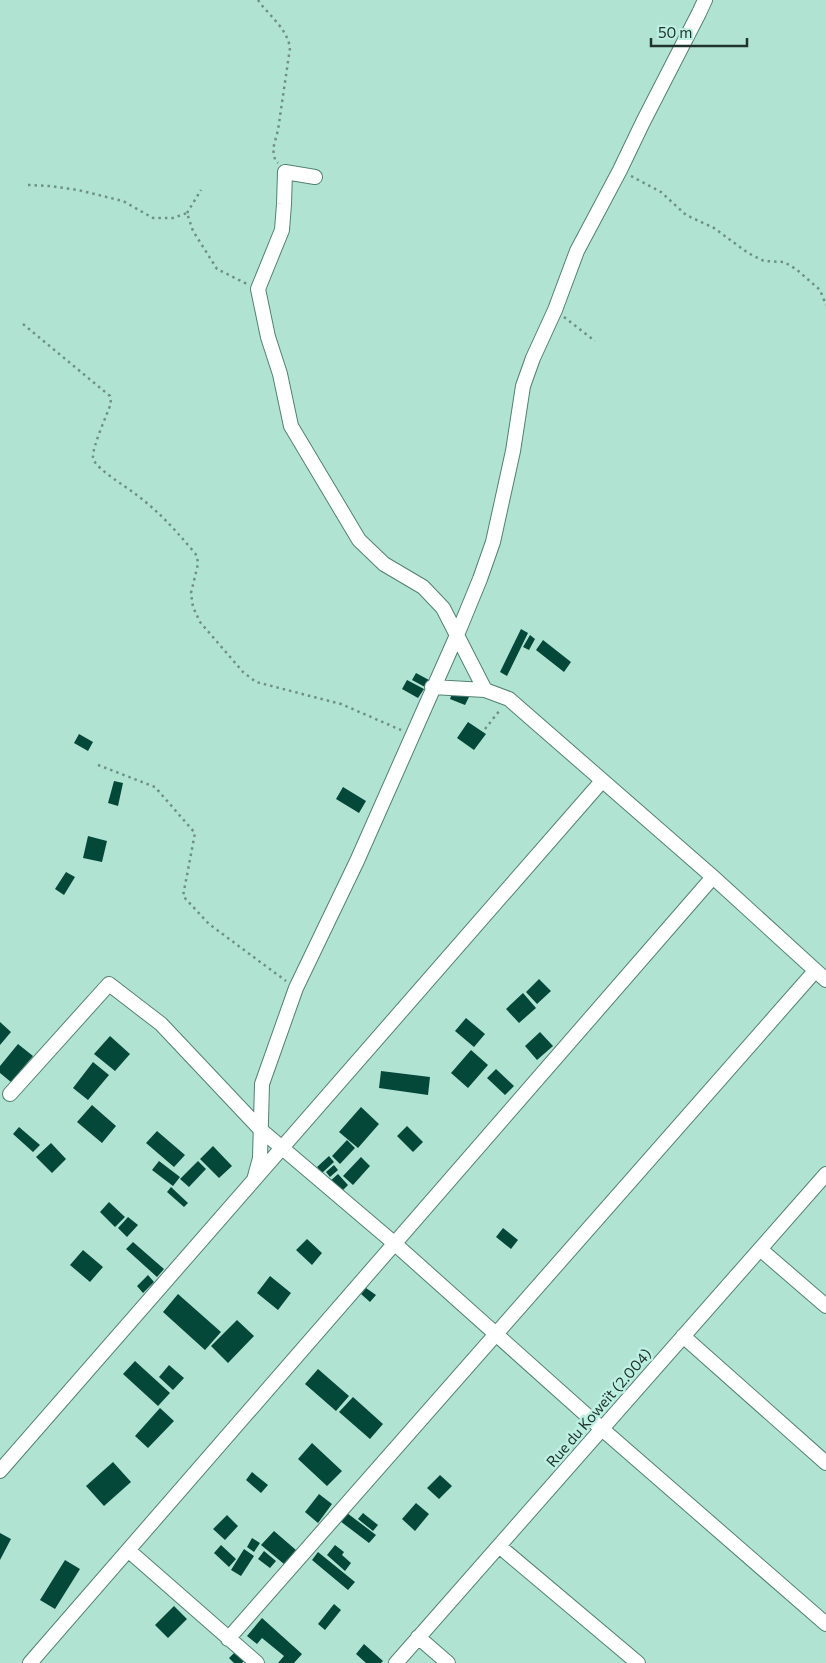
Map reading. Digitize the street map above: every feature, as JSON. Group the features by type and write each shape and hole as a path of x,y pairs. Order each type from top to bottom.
{"street":[{"path":"254,1180 260,1158 262,1084 296,988 357,861 480,579 493,542 513,451 523,386 533,358 555,310 577,250 620,170 705,0"},
{"path":"314,177 284,172 282,230 258,289 268,337 280,374 291,426 359,540 384,564 423,587 443,608 485,690"},
{"path":"228,1639 496,1334 821,975 713,877 509,699 485,690 432,688"},
{"path":"0,1471 602,781"},
{"path":"30,1663 713,877"},
{"path":"10,1094 109,984 161,1024 261,1130 394,1243 602,1429 826,1624"},
{"name":"Rue du Koweït (2.004)","path":"396,1663 826,1174"},
{"path":"760,1249 826,1306"},
{"path":"683,1336 826,1463"},
{"path":"499,1546 638,1663"},
{"path":"128,1550 257,1663"},
{"path":"418,1637 448,1663"}],"path":[{"path":"258,0 280,26 288,39 290,48 278,130 273,149 275,160 284,172"},
{"path":"620,170 661,192 686,215 714,228 748,253 764,261 784,262 796,269 820,290 826,305"},
{"path":"28,185 78,190 123,201 153,218 165,219 187,213 201,190"},
{"path":"187,213 193,231 217,269 258,289"},
{"path":"555,310 595,341"},
{"path":"23,324 112,399 93,456 94,461 102,469 146,500 170,523 197,556 198,564 191,593 194,607 200,622 243,672 256,682 341,704 412,734"},
{"path":"485,729 509,699"},
{"path":"98,765 151,784 161,794 195,833 183,896 209,924 296,988"}],"building":[{"path":"521,629 528,633 507,676 500,672"},
{"path":"530,635 535,639 529,650 523,647"},
{"path":"543,640 571,662 564,672 536,650"},
{"path":"416,673 429,680 425,687 412,680"},
{"path":"407,680 424,689 418,698 402,689"},
{"path":"453,691 469,697 465,705 450,699"},
{"path":"468,722 486,734 474,750 457,738"},
{"path":"79,734 93,742 88,751 74,743"},
{"path":"114,781 123,783 118,806 108,803"},
{"path":"343,787 366,801 359,813 336,799"},
{"path":"88,836 107,841 102,862 83,858"},
{"path":"66,872 75,877 64,895 55,889"},
{"path":"539,979 551,991 537,1004 526,992"},
{"path":"523,993 536,1008 519,1023 506,1009"},
{"path":"466,1018 485,1034 474,1047 455,1031"},
{"path":"0,1022 11,1032 0,1045"},
{"path":"540,1032 553,1046 537,1060 525,1046"},
{"path":"110,1036 130,1054 115,1071 94,1054"},
{"path":"18,1044 33,1056 11,1082 0,1073 0,1066"},
{"path":"471,1050 488,1065 468,1088 451,1073"},
{"path":"93,1062 109,1075 88,1100 73,1088"},
{"path":"496,1069 514,1086 505,1095 487,1078"},
{"path":"381,1071 430,1077 428,1095 379,1088"},
{"path":"92,1105 116,1126 102,1143 77,1122"},
{"path":"361,1107 379,1124 358,1148 339,1132"},
{"path":"407,1126 423,1142 413,1152 397,1136"},
{"path":"19,1127 40,1145 33,1152 13,1134"},
{"path":"157,1131 185,1155 174,1167 146,1143"},
{"path":"347,1140 355,1148 340,1164 332,1156"},
{"path":"51,1143 66,1159 52,1173 36,1157"},
{"path":"213,1146 232,1166 219,1178 200,1159"},
{"path":"329,1156 334,1162 322,1173 317,1167"},
{"path":"361,1157 370,1166 353,1185 343,1176"},
{"path":"159,1161 180,1177 173,1186 152,1170"},
{"path":"198,1161 206,1169 189,1187 180,1179"},
{"path":"334,1165 338,1170 330,1177 326,1172"},
{"path":"338,1174 348,1185 339,1194 328,1183"},
{"path":"171,1187 188,1203 184,1207 167,1192"},
{"path":"109,1202 125,1217 115,1227 100,1212"},
{"path":"128,1217 138,1225 127,1237 118,1228"},
{"path":"503,1228 518,1240 511,1249 496,1237"},
{"path":"307,1239 322,1253 312,1265 296,1250"},
{"path":"133,1242 164,1269 157,1277 126,1249"},
{"path":"83,1250 103,1267 90,1282 70,1265"},
{"path":"148,1275 154,1282 143,1293 137,1286"},
{"path":"270,1276 291,1293 278,1310 257,1293"},
{"path":"366,1288 376,1295 370,1302 361,1294"},
{"path":"178,1294 221,1332 205,1350 163,1312"},
{"path":"237,1320 254,1336 228,1363 211,1346"},
{"path":"135,1361 170,1393 158,1406 123,1374"},
{"path":"169,1365 184,1378 173,1390 159,1377"},
{"path":"318,1369 349,1396 336,1411 305,1384"},
{"path":"353,1397 383,1424 370,1439 339,1412"},
{"path":"160,1408 174,1421 148,1448 135,1436"},
{"path":"312,1443 342,1471 327,1486 298,1459"},
{"path":"113,1462 131,1482 104,1506 86,1486"},
{"path":"252,1472 268,1485 261,1493 246,1480"},
{"path":"440,1475 452,1486 439,1499 427,1488"},
{"path":"319,1494 332,1504 318,1523 305,1512"},
{"path":"416,1503 429,1514 415,1531 402,1519"},
{"path":"347,1513 376,1535 369,1543 340,1521"},
{"path":"363,1513 378,1525 373,1531 358,1519"},
{"path":"227,1515 238,1526 225,1540 213,1529"},
{"path":"274,1531 296,1550 284,1564 261,1545"},
{"path":"0,1533 11,1539 0,1560"},
{"path":"252,1538 260,1543 254,1552 247,1547"},
{"path":"221,1545 236,1559 229,1567 214,1553"},
{"path":"335,1545 344,1552 342,1555 351,1563 345,1571 327,1555"},
{"path":"244,1549 254,1556 241,1576 231,1570"},
{"path":"264,1551 276,1561 270,1568 258,1559"},
{"path":"318,1552 355,1582 348,1590 312,1560"},
{"path":"65,1560 80,1569 55,1609 40,1600"},
{"path":"334,1604 341,1610 325,1630 318,1624"},
{"path":"174,1606 187,1619 168,1638 155,1625"},
{"path":"262,1618 302,1654 294,1663 278,1663 284,1656 262,1638 257,1644 247,1636"},
{"path":"364,1644 383,1661 381,1663 366,1663 356,1654"},
{"path":"236,1651 245,1660 242,1663 234,1663 229,1658"}]}
